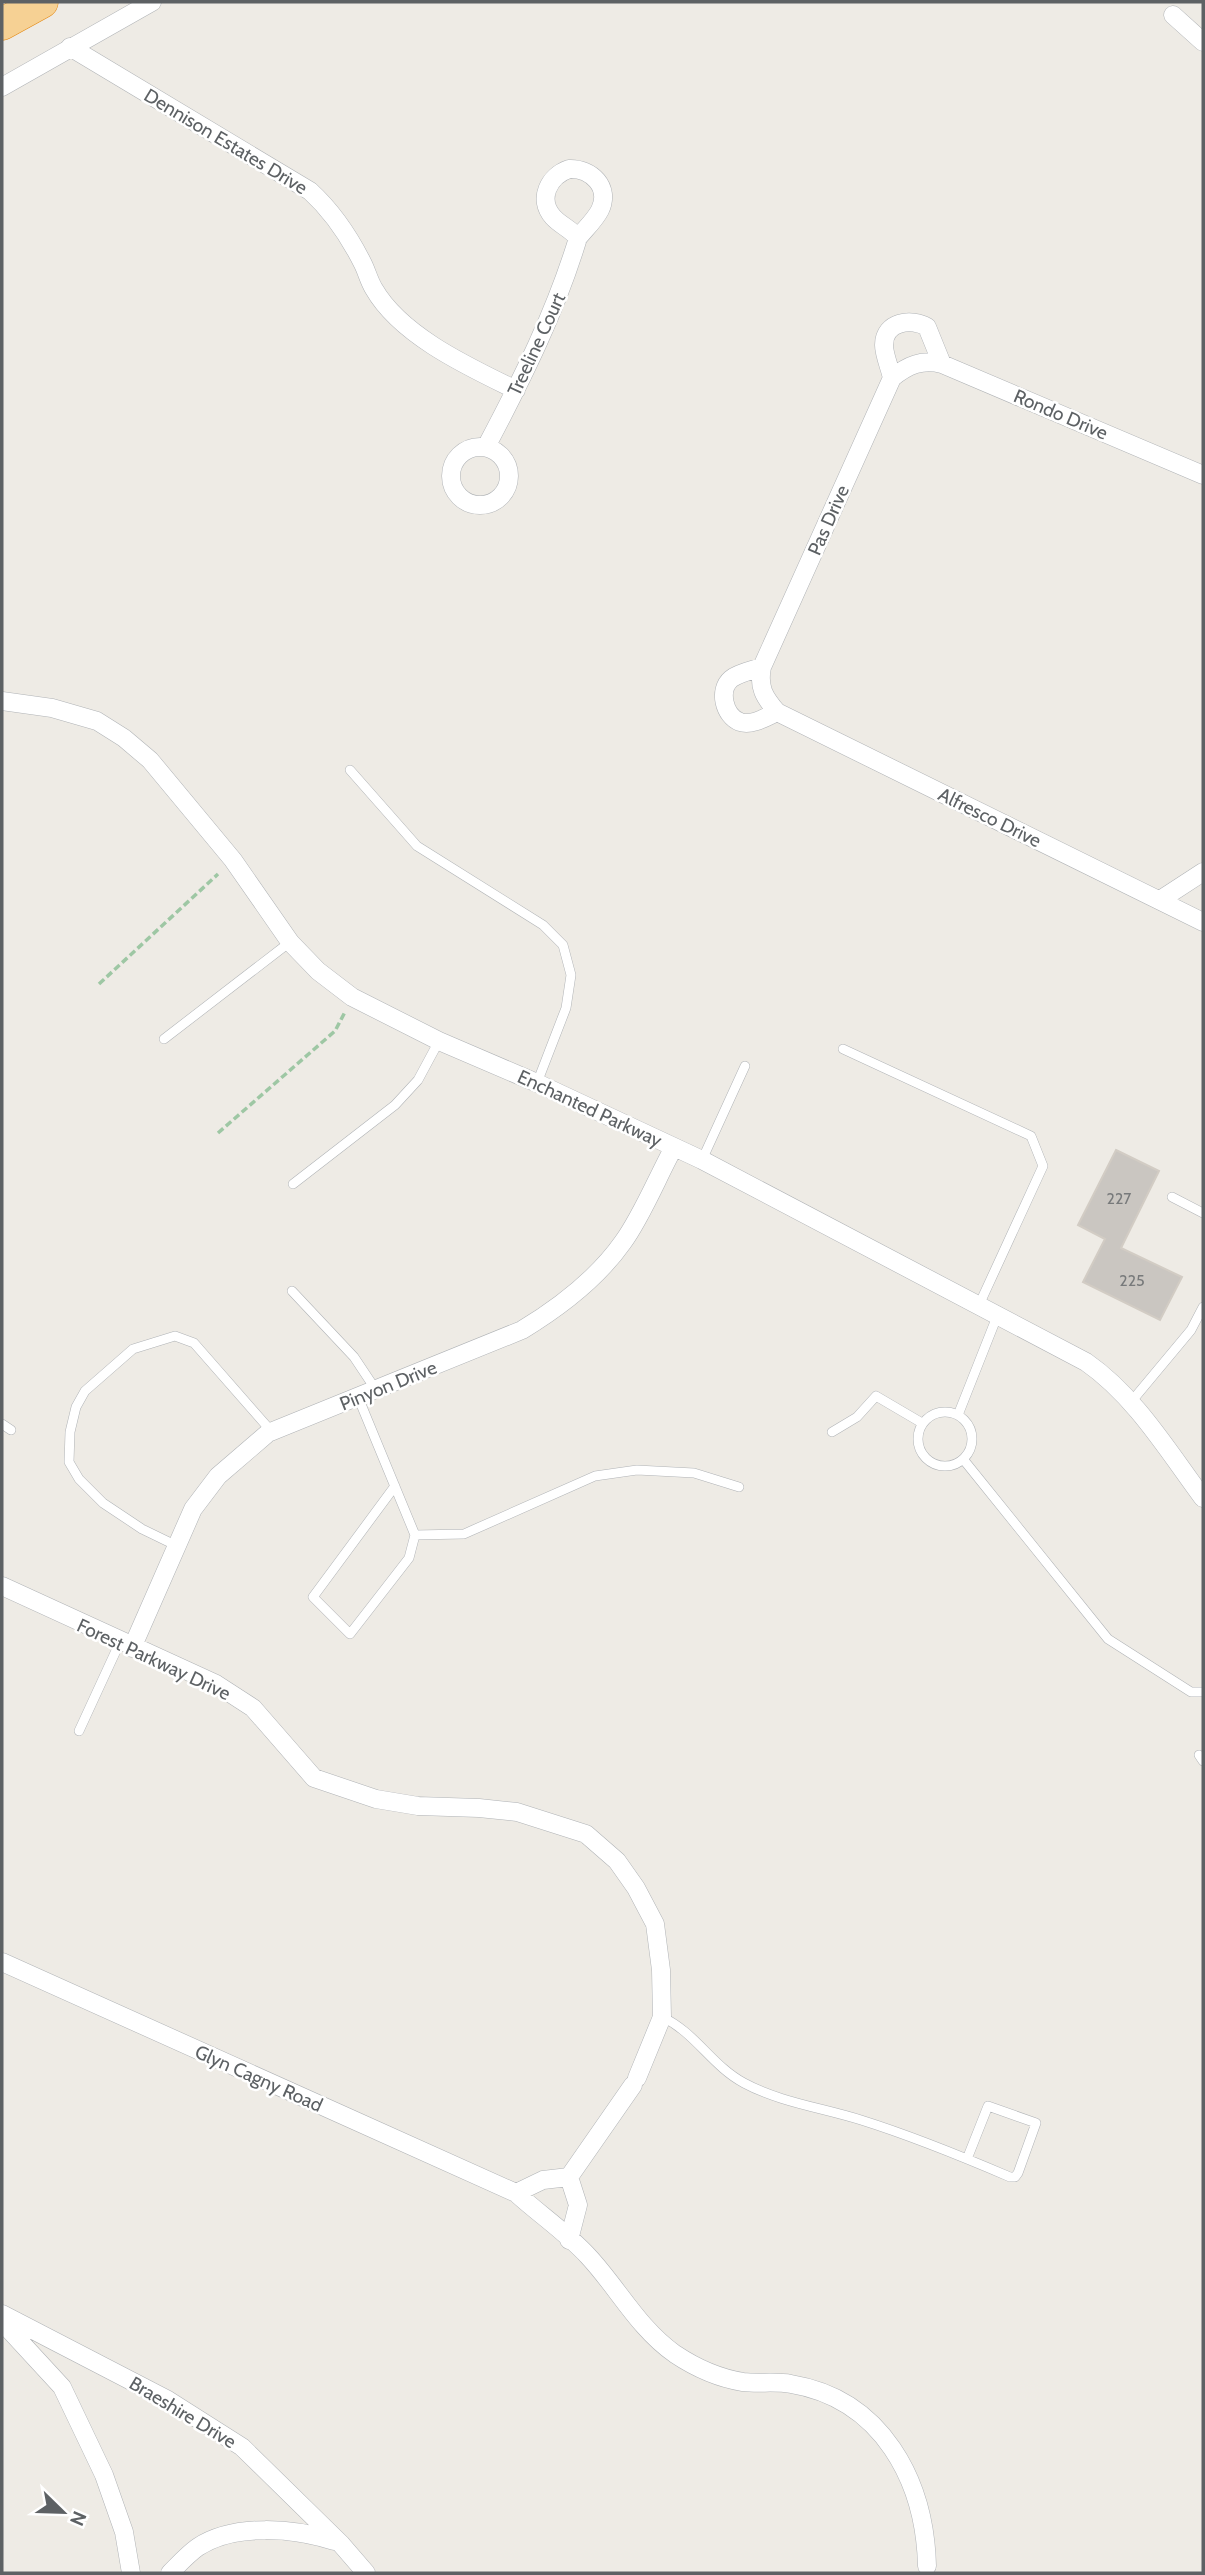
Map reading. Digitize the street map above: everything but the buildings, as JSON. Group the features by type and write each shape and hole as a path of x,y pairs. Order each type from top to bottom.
{"highway":[{"path":"2,24 42,2"}],"street":[{"path":"2,87 152,2"},
{"path":"1173,15 1203,42"},
{"name":"Dennison Estates Drive","path":"70,47 310,191 331,211 364,265 374,289 396,317 463,363 516,390"},
{"name":"Treeline Court","path":"486,447 516,390 564,286 578,238"},
{"path":"892,378 884,345 885,337 899,323 919,322 927,327 942,363"},
{"name":"Rondo Drive","path":"892,378 917,362 942,363 1203,475"},
{"name":"Pas Drive","path":"761,690 759,680 762,667 892,378"},
{"path":"762,667 730,680 724,700 727,709 740,722 751,723 776,712"},
{"name":"Alfresco Drive","path":"761,690 776,712 1203,922"},
{"name":"Enchanted Parkway","path":"2,701 52,709 97,721 124,738 150,760 233,860 290,942 318,971 352,997 439,1041 537,1083 702,1160 1086,1362 1104,1374 1131,1402 1203,1498"},
{"path":"1160,900 1203,872"},
{"name":"Pinyon Drive","path":"126,1645 193,1509 218,1476 272,1432 522,1330 552,1312 598,1272 624,1241 674,1147"},
{"name":"Forest Parkway Drive","path":"2,1586 216,1684 253,1708 314,1778 376,1799 418,1806 517,1812 586,1834 617,1861 636,1888 654,1924 661,1970 662,2017 635,2081 569,2177"},
{"name":"Glyn Cagny Road","path":"2,1962 516,2193 594,2263 652,2337 709,2374 743,2382 790,2384 833,2395 863,2415 887,2440 903,2466 916,2496 926,2542 927,2566"},
{"path":"516,2193 543,2180 569,2177 578,2206 569,2240"},
{"name":"Braeshire Drive","path":"2,2314 168,2400 242,2447 341,2544 366,2573"},
{"path":"2,2322 62,2387 104,2475 124,2532 131,2573"},
{"path":"170,2573 199,2547 232,2534 273,2529 309,2533 341,2544"}],"lane":[{"path":"351,770 417,846 543,925 563,945 571,975 566,1008 537,1083"},
{"path":"164,1039 290,942"},
{"path":"293,1184 395,1105 418,1080 439,1041"},
{"path":"843,1049 1031,1136 1043,1166 979,1305"},
{"path":"702,1160 745,1066"},
{"path":"1172,1197 1203,1213"},
{"path":"292,1291 354,1357 376,1390"},
{"path":"1131,1402 1191,1330 1203,1307"},
{"path":"958,1415 998,1314"},
{"path":"175,1545 142,1529 103,1503 79,1479 69,1461 70,1432 76,1407 85,1391 133,1349 175,1336 194,1342 272,1432"},
{"path":"832,1432 857,1417 876,1396 922,1423"},
{"path":"358,1397 395,1486 415,1535 409,1558 349,1634 313,1597 395,1486"},
{"path":"944,1411 958,1415 967,1422 972,1438 971,1447 963,1459 954,1465 945,1466 929,1461 919,1447 922,1423 944,1411"},
{"path":"2,1424 11,1430"},
{"path":"963,1459 1108,1639 1191,1692 1203,1692"},
{"path":"415,1535 464,1534 596,1476 637,1470 694,1473 739,1487"},
{"path":"79,1731 126,1645"},
{"path":"662,2017 678,2024 726,2070 744,2083 904,2133 967,2159 1015,2177 1036,2123 988,2106 967,2159"}],"path":[{"path":"99,984 233,860"},
{"path":"218,1133 335,1031 352,997"}]}
